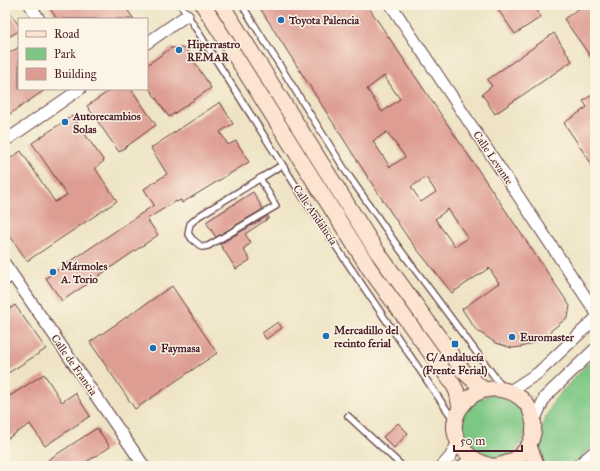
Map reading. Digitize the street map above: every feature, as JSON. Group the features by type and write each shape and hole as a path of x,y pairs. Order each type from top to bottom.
{"main road":[{"name":"Calle Andalucía","path":"203,5 369,268 453,384 457,392 458,415"},
{"path":"222,5 376,250 464,372 484,389"},
{"path":"492,466 467,463 455,432 458,415 470,396 484,389 507,390 524,401 534,421 534,434 529,446 519,458 505,465"},
{"path":"529,446 537,466"}],"street":[{"path":"30,5 38,18"},
{"name":"Calle Levante","path":"391,5 595,311"},
{"path":"148,42 187,15"},
{"path":"5,141 79,90"},
{"name":"Calle de Francia","path":"5,264 9,280 144,466"},
{"path":"507,390 538,373 595,319"},
{"path":"534,421 545,397 595,349"},
{"path":"442,466 450,457 458,442"},
{"path":"575,466 595,448"}],"lane":[{"name":"Calle Andalucía","path":"181,5 282,165 458,415"},
{"path":"242,5 347,173 399,248 507,390"},
{"path":"260,178 276,206 208,246 202,246 192,239 188,233 190,224 199,216 260,178 282,165"},
{"path":"348,416 402,466"}],"green space":[{"path":"595,356 595,444 582,456 590,466 545,466 538,455 541,427 555,399"},
{"path":"503,389 534,421 508,464 463,451 460,408"},
{"path":"130,458 135,466 119,466"}],"building":[{"path":"5,5 18,24 18,32 5,39"},
{"path":"48,5 138,5 128,11 133,18 56,18"},
{"path":"258,5 367,5 570,306 568,317 539,340 522,347 512,348 496,343 476,330 462,309 499,283 489,268 452,293 408,238","holes":["384,76 400,99 382,112 367,89","387,132 405,157 390,167 373,141","426,177 436,192 421,202 411,187","448,209 468,238 455,247 435,219"]},
{"path":"495,5 534,5 541,17 515,34"},
{"path":"584,5 595,5 595,63 564,19"},
{"path":"554,33 572,61 495,114 482,94 492,86 487,80"},
{"path":"18,48 18,90 45,90 10,114 8,111 5,113 5,56"},
{"path":"171,48 183,48 189,53 211,88 169,117 148,86 148,64"},
{"path":"111,90 132,90 156,125 119,152 87,106"},
{"path":"595,93 595,169 564,123 587,107 583,101"},
{"path":"220,102 233,124 220,132 228,145 236,141 249,162 182,203 181,200 176,201 147,219 158,235 62,301 46,278 154,205 144,189 167,174 151,148"},
{"path":"72,116 104,161 95,168 117,201 27,261 5,228 5,162 21,151 55,202 67,195 32,143"},
{"path":"253,192 263,209 216,237 206,222"},
{"path":"268,216 269,218 245,234 251,243 243,249 250,260 236,269 220,244"},
{"name":"Faymasa","path":"172,286 217,353 135,409 90,342"},
{"path":"15,305 46,349 5,375 5,312"},
{"path":"278,322 282,328 266,339 262,333"},
{"path":"44,374 62,402 75,393 90,416 45,446 30,424 5,440 5,399"},
{"path":"398,423 408,433 394,448 383,437"},
{"path":"97,428 110,447 80,466 39,466"}],"place":[{"name":"Toyota Palencia","path":"281,20"},
{"name":"Hiperrastro REMAR","path":"179,50"},
{"name":"Autorecambios Solas","path":"65,122"},
{"name":"Mármoles A. Torio","path":"53,272"},
{"name":"Mercadillo del recinto ferial","path":"326,336"},
{"name":"Euromaster","path":"512,337"},
{"name":"C/ Andalucía (Frente Ferial)","path":"455,344"},
{"name":"Faymasa","path":"153,348"}]}
